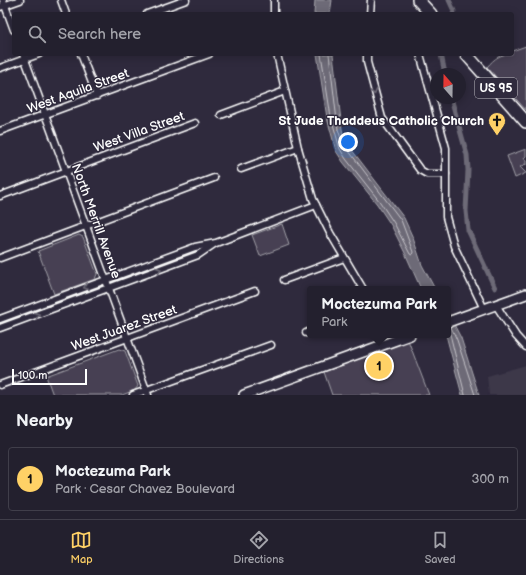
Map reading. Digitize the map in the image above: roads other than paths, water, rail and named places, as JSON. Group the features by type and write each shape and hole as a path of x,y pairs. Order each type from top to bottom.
{"highway":[{"path":"418,0 429,12"},
{"name":"US 95","path":"468,56 526,122"}],"street":[{"path":"12,26 2,4 20,0"},
{"path":"61,0 65,12"},
{"path":"153,12 186,0"},
{"path":"274,0 274,12"},
{"path":"370,12 371,0"},
{"path":"82,56 97,96"},
{"name":"West Aquila Street","path":"0,131 204,56"},
{"path":"277,56 298,148 316,206 361,286"},
{"path":"367,56 367,62 382,118 420,170 427,174 446,174"},
{"path":"421,56 446,148 445,211 452,239 467,275 484,309"},
{"path":"0,68 24,57"},
{"name":"North Merrill Avenue","path":"24,57 147,393"},
{"path":"222,114 285,91"},
{"name":"West Villa Street","path":"0,196 195,123"},
{"path":"241,169 298,148"},
{"path":"0,258 214,178"},
{"path":"0,319 195,247 216,243 316,206"},
{"path":"0,328 198,255 216,243"},
{"path":"284,280 344,258"},
{"name":"West Juarez Street","path":"0,385 255,291"},
{"path":"452,320 526,294"},
{"path":"496,304 516,336 526,347"},
{"path":"244,395 395,338"},
{"path":"133,395 147,393 271,345"}],"water":[{"path":"315,0 332,0 330,12 314,12"},
{"path":"317,56 333,56 342,129 345,141 404,218 413,238 422,265 433,286 420,286 391,225 377,204 336,151 327,118"},
{"path":"451,319 461,338 479,395 462,395 447,338 451,338"}],"waterway":[{"path":"449,0 454,12"},
{"path":"441,56 444,68"},
{"path":"453,104 467,155 468,170 466,211 468,230 495,288"}],"place":[{"name":"St Jude Thaddeus Catholic Church","path":"497,136"},
{"name":"Moctezuma Park","path":"379,366"}]}
